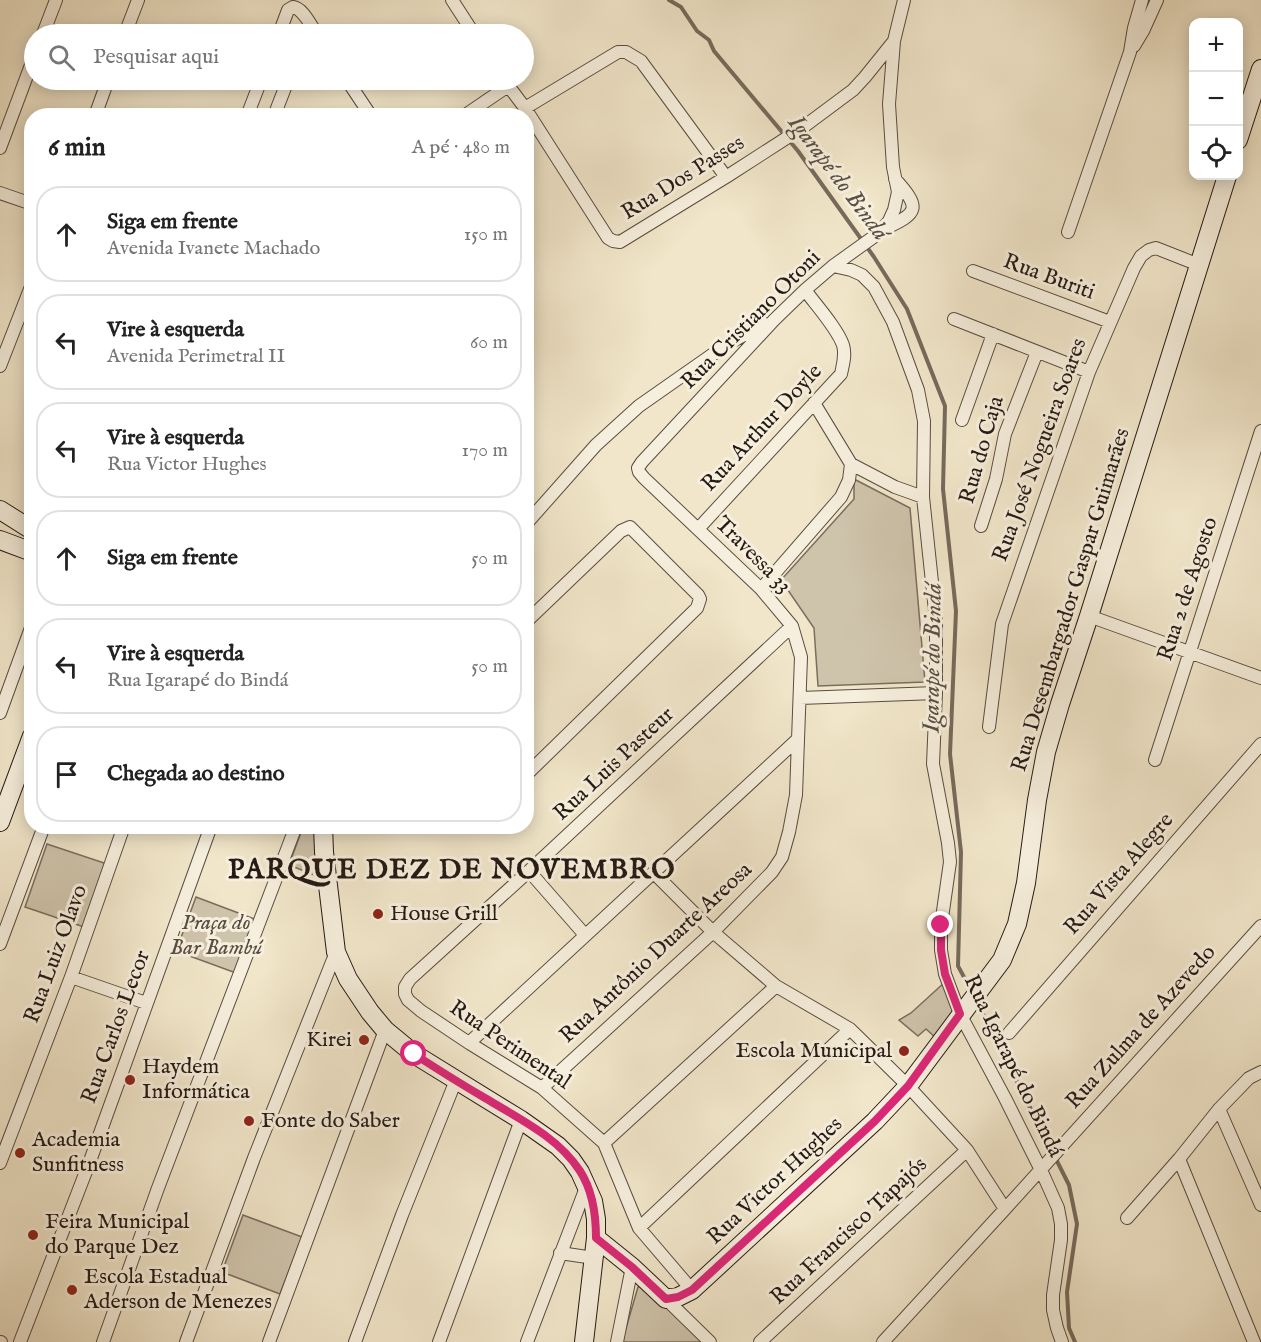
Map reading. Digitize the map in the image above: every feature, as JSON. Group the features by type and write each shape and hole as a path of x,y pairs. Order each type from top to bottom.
{"street":[{"path":"47,24 56,0"},
{"path":"129,24 138,0"},
{"path":"452,0 468,24"},
{"path":"879,233 894,210 898,192 890,134 889,104 894,41 904,0"},
{"path":"1068,232 1130,52 1142,0"},
{"path":"1130,52 1143,31 1156,0"},
{"path":"283,24 288,10 293,7 301,11 305,24"},
{"name":"Rua Dos Passes","path":"534,122 608,238 620,242 799,130 853,90 894,41"},
{"path":"511,90 525,108 618,52 626,52 641,61 726,177"},
{"path":"1243,127 1261,69"},
{"path":"0,148 24,84"},
{"path":"98,108 104,90"},
{"path":"250,108 257,90"},
{"path":"277,108 284,90"},
{"path":"354,90 366,108"},
{"path":"474,108 497,90"},
{"name":"Rua Cristiano Otoni","path":"642,462 774,320 805,290 833,266 879,233 909,216 912,201 895,178"},
{"name":"Rua Desembargador Gaspar Guimarães","path":"908,1086 1002,960 1017,924 1026,883 1046,752 1226,180"},
{"path":"0,194 24,202"},
{"name":"Rua José Nogueira Soares","path":"989,727 1002,624 1089,372 1134,267 1141,256 1155,248 1198,265"},
{"name":"Rua Igarapé do Bindá","path":"833,266 862,275 874,287 893,322 918,390 924,421 923,497 936,620 933,764 950,862 941,925 941,950 945,974 964,1009 1005,1098 1044,1166 1058,1208 1061,1240 1053,1310 1062,1342"},
{"name":"Rua Buriti","path":"973,271 1110,322"},
{"name":"Rua Arthur Doyle","path":"698,529 841,374 844,357 843,344 805,290"},
{"path":"0,366 24,304"},
{"path":"954,319 1089,372"},
{"path":"534,515 596,445 639,406 729,343 774,320"},
{"path":"962,420 993,334"},
{"name":"Rua do Caja","path":"981,526 996,479 1005,434 1036,352"},
{"path":"814,404 851,464 895,487 923,497"},
{"name":"Rua 2 de Agosto","path":"1155,760 1261,431"},
{"name":"Travessa 33","path":"642,462 638,468 644,478 761,589 792,626"},
{"path":"761,589 841,497 849,480 851,464"},
{"path":"0,510 24,525"},
{"path":"534,614 626,527 633,528 700,599 697,608 534,767"},
{"path":"6,543 18,539 24,533"},
{"path":"6,543 24,549"},
{"path":"1089,616 1261,678"},
{"name":"Rua Antônio Duarte Areosa","path":"542,1088 713,932 772,872 782,857 796,795 801,657 792,626"},
{"name":"Rua Luis Pasteur","path":"410,980 792,626"},
{"path":"0,713 24,647"},
{"path":"800,698 936,693"},
{"path":"469,1043 798,739"},
{"name":"Rua Vista Alegre","path":"1009,1033 1261,744"},
{"path":"0,822 24,758"},
{"path":"0,944 41,834"},
{"name":"Rua Luiz Olavo","path":"0,1163 71,977 121,834"},
{"name":"Rua Carlos Lecor","path":"20,1342 90,1161 208,834"},
{"path":"103,1342 158,1188 293,834"},
{"path":"323,834 336,952 341,966 370,1012 385,1030 414,1054 521,1120 558,1146 571,1159 587,1185 594,1210 596,1238 584,1342"},
{"path":"529,871 585,936"},
{"path":"654,873 713,932 776,986 850,1029 908,1086 967,1150 1005,1209"},
{"name":"Rua Zulma de Azevedo","path":"883,1342 1261,927"},
{"path":"186,1342 254,1158 336,952"},
{"path":"71,977 146,1003"},
{"name":"Rua Perimental","path":"410,980 405,987 405,994 408,1000 421,1011 542,1088 604,1143"},
{"path":"692,1290 639,1227 604,1143 776,986"},
{"path":"639,1227 850,1029"},
{"path":"269,1342 385,1030"},
{"path":"1127,1218 1219,1109 1249,1078 1261,1073"},
{"path":"355,1342 402,1215 456,1080"},
{"name":"Rua Victor Hughes","path":"666,1299 678,1297 692,1290 875,1121 908,1086"},
{"path":"1219,1109 1261,1204"},
{"path":"439,1342 521,1120"},
{"name":"Rua Francisco Tapajós","path":"760,1342 967,1150"},
{"path":"1179,1159 1254,1342"},
{"path":"527,1342 587,1185"},
{"path":"596,1238 632,1267 710,1342"},
{"path":"560,1253 594,1258"},
{"path":"617,1342 632,1267"}],"green space":[{"path":"854,479 910,508 925,682 818,686 814,628 781,580 854,499"},
{"path":"300,834 320,834 322,878 289,865"},
{"path":"47,844 107,864 84,927 25,907"},
{"name":"Praça do Bar Bambú","path":"196,897 257,920 236,973 176,951"},
{"path":"945,982 953,1007 951,1018 936,1038 926,1029 918,1036 899,1020 911,1013"},
{"path":"243,1215 302,1237 280,1294 222,1272"},
{"path":"647,1285 704,1342 622,1342 638,1287"}],"waterway":[{"name":"Igarapé do Bindá","path":"669,0 681,7 697,31 709,40 714,51 798,151 874,257 907,309 945,406 943,489 956,611 950,754 961,852 958,966 971,990"},
{"name":"Igarapé do Bindá","path":"977,1002 1069,1185 1077,1224 1067,1292 1069,1328 1075,1342"}],"place":[{"name":"House Grill","path":"378,914"},
{"name":"Kirei","path":"364,1040"},
{"name":"Escola Municipal","path":"904,1051"},
{"name":"Haydem Informática","path":"130,1080"},
{"name":"Fonte do Saber","path":"249,1121"},
{"name":"Academia Sunfitness","path":"20,1153"},
{"name":"Feira Municipal do Parque Dez","path":"33,1235"},
{"name":"Escola Estadual Aderson de Menezes","path":"72,1290"}],"district":[{"name":"PARQUE DEZ DE NOVEMBRO","path":"452,870"}],"route":[{"path":"414,1054 521,1120 558,1146 571,1159 587,1185 596,1219 596,1238 666,1299 678,1297 692,1290 875,1121 908,1086 960,1014 945,974 941,950 941,925"}]}
